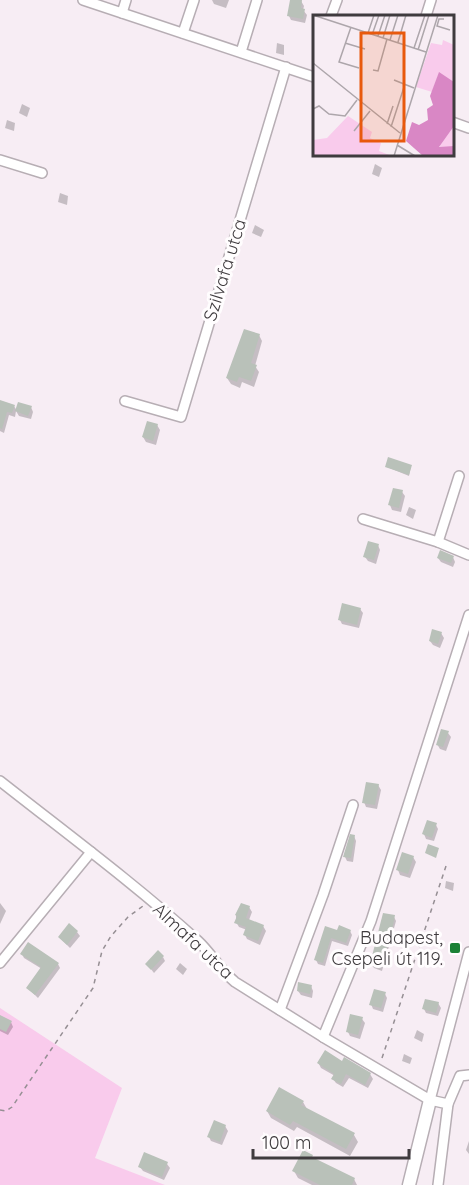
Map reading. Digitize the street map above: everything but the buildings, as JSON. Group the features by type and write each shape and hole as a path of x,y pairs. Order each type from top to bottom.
{"street":[{"path":"83,0 286,67 313,73"},
{"path":"122,13 126,0"},
{"path":"183,33 194,0"},
{"path":"241,52 257,0"},
{"path":"331,15 337,0"},
{"path":"426,15 431,0"},
{"name":"Szilvafa utca","path":"125,401 181,417 286,67"},
{"path":"454,122 469,128"},
{"path":"0,160 42,173"},
{"path":"438,542 459,476"},
{"path":"363,519 438,542 469,555"},
{"path":"323,1037 371,921 469,615"},
{"name":"Almafa utca","path":"0,781 91,852 200,943 224,974 323,1037 430,1100 448,1104"},
{"path":"280,1010 324,895 353,805"},
{"path":"0,963 91,852"},
{"path":"409,1185 469,952"},
{"path":"438,1185 448,1104 460,1076 469,1075"}],"path":[{"path":"378,1069 446,866"},
{"path":"0,1110 6,1111 12,1107 93,988 102,951 111,936 128,917 150,901"}],"shaded area":[{"path":"0,1008 122,1088 95,1158 165,1185 0,1185"}],"place":[{"name":"Budapest, Csepeli út 119.","path":"455,948"}]}
